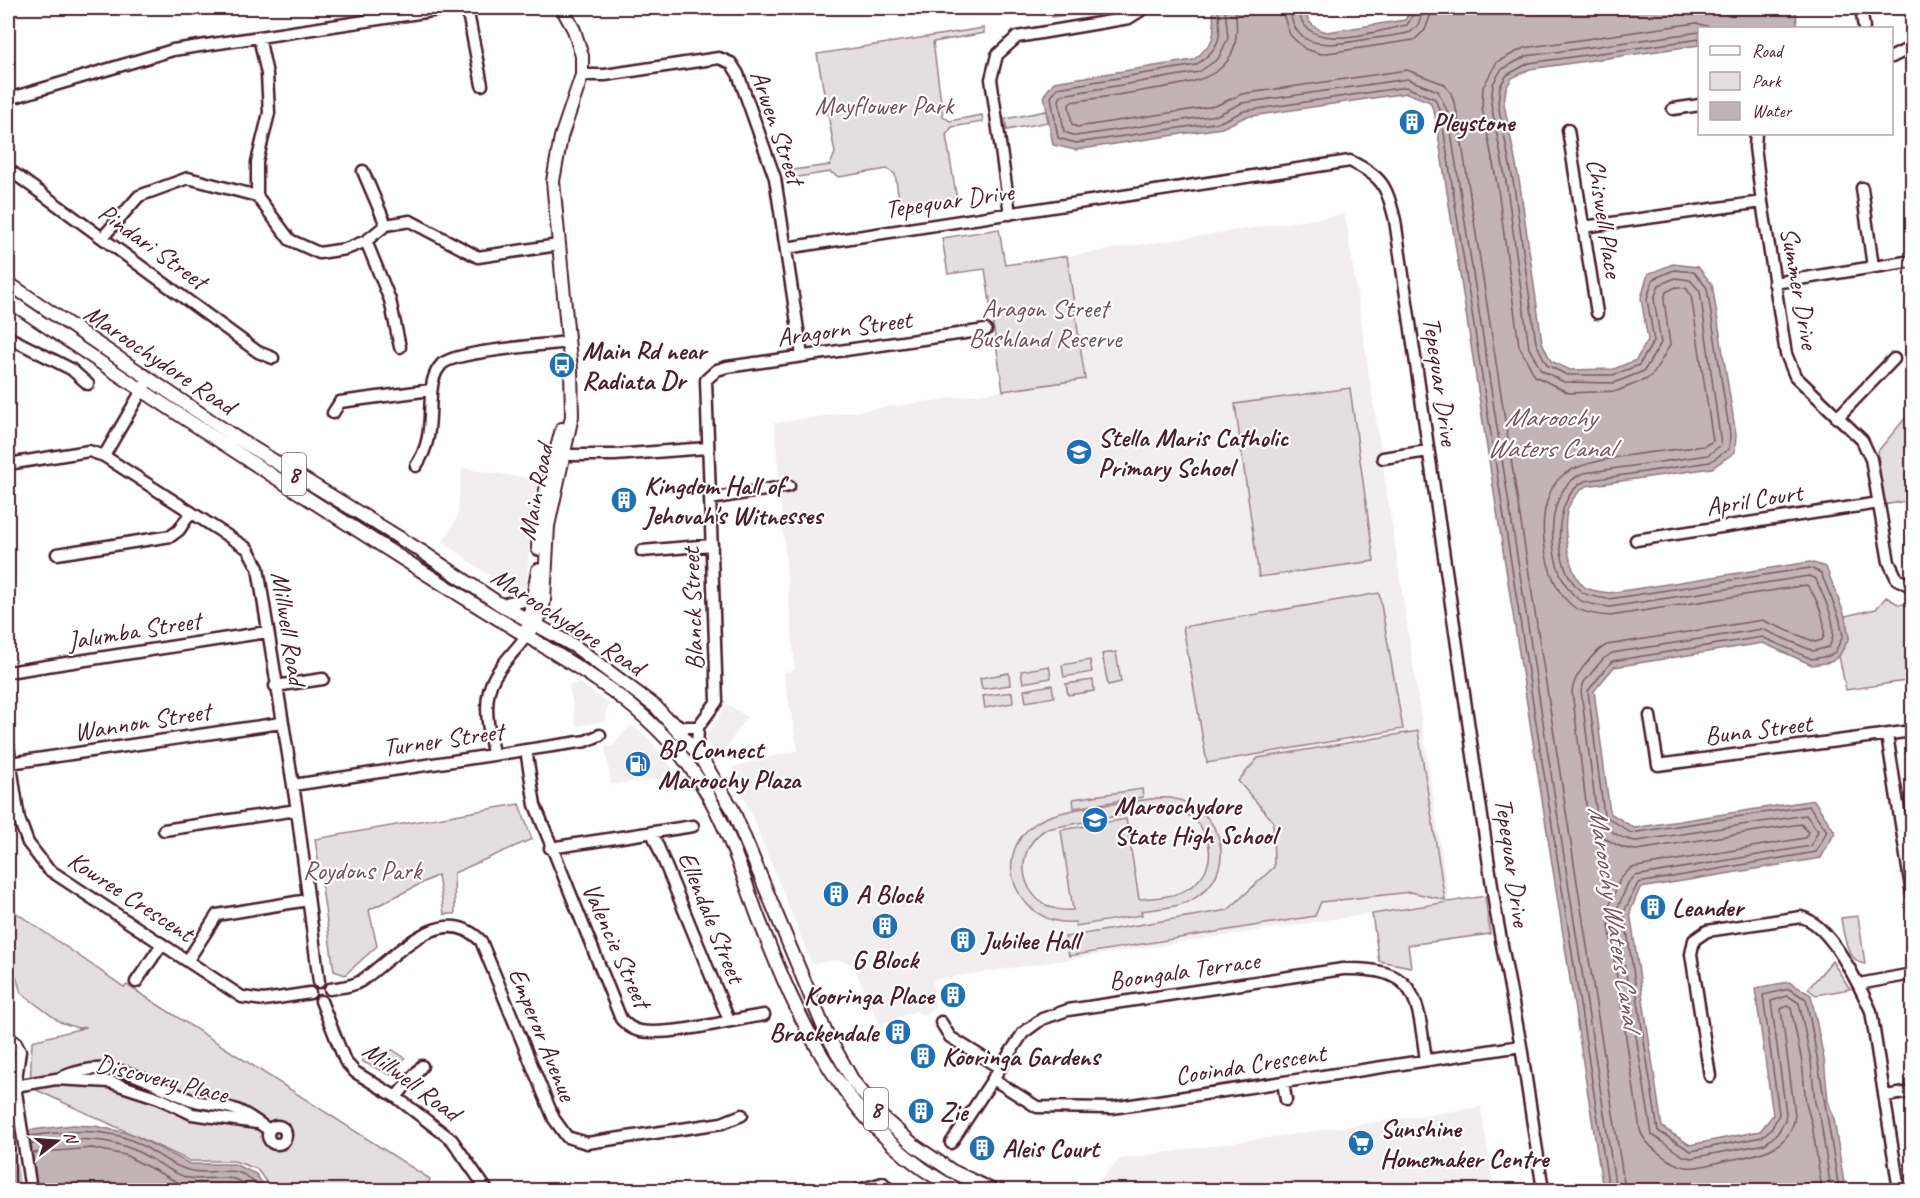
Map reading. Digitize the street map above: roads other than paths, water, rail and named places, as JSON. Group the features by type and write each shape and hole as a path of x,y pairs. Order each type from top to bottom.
{"main road":[{"name":"Main Road","path":"532,622 538,581 539,516 572,416 568,342 553,181 556,157 582,75 579,43 562,8"},
{"name":"Maroochydore Road","path":"8,283 148,380 501,605 598,662 669,720 697,753 732,808 826,1033 853,1081 883,1118 915,1146 952,1171 992,1191"},
{"name":"Maroochydore Road","path":"8,300 141,391 469,601 585,670 654,724 687,762 709,795 729,834 783,979 836,1079 860,1112 892,1146 931,1175 958,1191"},
{"name":"Main Road","path":"526,634 544,599 548,526 560,455"},
{"path":"501,605 534,598"}],"street":[{"path":"8,99 173,50 452,8"},
{"path":"467,8 482,85"},
{"path":"1010,214 991,79 997,55 1017,37 1129,18 1145,8"},
{"path":"1861,8 1864,27"},
{"path":"260,37 267,75 269,113 257,162 257,196 290,240 319,253 346,249 366,241 386,225 410,221 478,257 558,245"},
{"path":"1893,56 1912,47"},
{"name":"Arwen Street","path":"582,75 605,75 719,58 731,63 738,74 775,178 802,356"},
{"path":"1673,109 1698,105"},
{"name":"Chiswell Place","path":"1568,130 1597,313"},
{"name":"Summer Drive","path":"1756,135 1755,147 1762,202 1786,354 1795,376 1862,440 1871,459 1889,562 1898,579 1912,587"},
{"name":"Tepequar Drive","path":"786,248 1350,161 1375,173 1387,190 1395,220 1496,913 1521,1046 1543,1191"},
{"name":"Pindari Street","path":"8,169 258,352 273,358"},
{"path":"363,171 386,225"},
{"path":"103,237 139,196 188,178 257,196"},
{"path":"1862,188 1873,267"},
{"path":"1583,227 1762,202"},
{"path":"366,241 390,300 400,347"},
{"path":"1774,283 1912,261"},
{"name":"Aragorn Street","path":"710,375 726,367 986,330"},
{"path":"8,337 71,369 88,384"},
{"path":"416,466 427,448 432,379 441,364 450,358 568,342"},
{"path":"1837,418 1894,359"},
{"name":"Blanck Street","path":"698,727 717,701 705,388 710,375"},
{"path":"104,456 148,380"},
{"path":"333,413 340,402 431,390"},
{"path":"560,455 707,448"},
{"name":"Millwell Road","path":"8,464 89,451 104,456 248,549 258,568 275,686 297,810 319,982"},
{"path":"1383,458 1428,451"},
{"path":"710,499 789,486"},
{"name":"April Court","path":"1636,540 1879,503"},
{"path":"57,554 171,536 179,530 191,512"},
{"path":"642,551 712,545"},
{"name":"Jalumba Street","path":"8,672 267,632"},
{"path":"493,754 487,708 489,691 495,675 526,634"},
{"path":"275,686 323,679"},
{"name":"Buna Street","path":"1650,716 1658,765 1912,731"},
{"path":"669,720 682,727 698,727 697,753"},
{"name":"Wannon Street","path":"10,763 281,723"},
{"name":"Turner Street","path":"293,785 586,741 600,735"},
{"path":"1887,735 1912,894"},
{"name":"Kowree Crescent","path":"8,745 9,775 19,819 28,843 48,869 250,1000 310,993"},
{"name":"Valencie Street","path":"526,750 534,806 621,1019 628,1028 641,1031 677,1029 764,1015"},
{"path":"164,830 297,810"},
{"path":"550,848 693,826"},
{"name":"Ellendale Street","path":"652,832 729,1020"},
{"path":"188,960 217,915 308,900"},
{"path":"1710,1076 1691,954 1694,940 1707,931 1801,917 1811,919 1822,929 1859,984 1871,1011 1899,1191"},
{"name":"Emperor Avenue","path":"330,989 360,981 388,957 434,930 452,926 464,928 481,941 554,1119 567,1137 587,1143 722,1123 742,1115"},
{"path":"136,982 162,944"},
{"name":"Boongala Terrace","path":"951,1143 1023,1033 1053,1014 1353,968 1383,973 1408,986 1418,1003 1426,1060"},
{"path":"1859,984 1912,974"},
{"path":"319,982 326,984 330,989 328,997 321,1002 314,999 310,993 313,986 319,982"},
{"name":"Millwell Road","path":"321,1002 345,1061 355,1072 396,1097 452,1140 488,1191"},
{"path":"941,1022 950,1037 1000,1068"},
{"path":"8,1037 16,1043 20,1051 15,1086 31,1191"},
{"name":"Cooinda Crescent","path":"993,1079 1037,1107 1112,1108 1521,1046"},
{"path":"396,1097 422,1066"},
{"name":"Discovery Place","path":"15,1086 56,1079 82,1070 111,1068 137,1075 198,1102 236,1109 269,1131"},
{"name":"Discovery Place","path":"56,1079 110,1082 159,1098 192,1114 257,1123"},
{"path":"1283,1082 1286,1100"},
{"path":"159,1098 165,1087"},
{"path":"1885,1096 1912,1092"},
{"path":"858,1191 883,1183 889,1189"}],"water":[{"name":"Maroochy Waters Canal","path":"1212,8 1303,8 1311,24 1327,32 1405,20 1412,8 1796,8 1797,25 1792,27 1698,27 1698,45 1530,69 1512,78 1506,88 1504,104 1520,185 1542,342 1551,361 1570,370 1614,369 1636,360 1648,340 1641,298 1648,274 1673,264 1698,267 1712,284 1736,435 1735,452 1712,468 1586,486 1580,491 1568,508 1566,538 1571,562 1580,582 1588,589 1609,593 1810,562 1826,567 1845,616 1849,638 1839,656 1831,662 1812,665 1763,643 1614,667 1594,691 1610,813 1634,828 1814,800 1835,832 1821,858 1640,888 1630,912 1662,1127 1690,1145 1760,1131 1773,1115 1755,988 1789,982 1811,995 1824,1059 1828,1101 1834,1119 1845,1190 1603,1190 1435,115 1430,102 1407,93 1245,117 1222,128 1075,150 1053,145 1044,95 1054,82 1193,60 1213,38"},
{"path":"73,1125 95,1126 132,1134 190,1164 234,1164 256,1174 267,1190 8,1190 8,1133"}],"place":[{"name":"Pleystone","path":"1412,122"},
{"name":"Main Rd near Radiata Dr","path":"562,365"},
{"name":"Stella Maris Catholic Primary School","path":"1079,452"},
{"name":"Kingdom Hall of Jehovah's Witnesses","path":"624,500"},
{"name":"BP Connect Maroochy Plaza","path":"638,764"},
{"name":"Maroochydore State High School","path":"1095,820"},
{"name":"A Block","path":"836,894"},
{"name":"Leander","path":"1653,907"},
{"name":"G Block","path":"885,926"},
{"name":"Jubilee Hall","path":"963,940"},
{"name":"Kooringa Place","path":"953,995"},
{"name":"Brackendale","path":"898,1032"},
{"name":"Kooringa Gardens","path":"923,1056"},
{"name":"Zie","path":"921,1111"},
{"name":"Sunshine Homemaker Centre","path":"1361,1143"},
{"name":"Aleis Court","path":"982,1148"}],"park label":[{"name":"Mayflower Park","path":"884,105"},
{"name":"Aragon Street Bushland Reserve","path":"1045,323"},
{"name":"Roydons Park","path":"362,870"}]}
